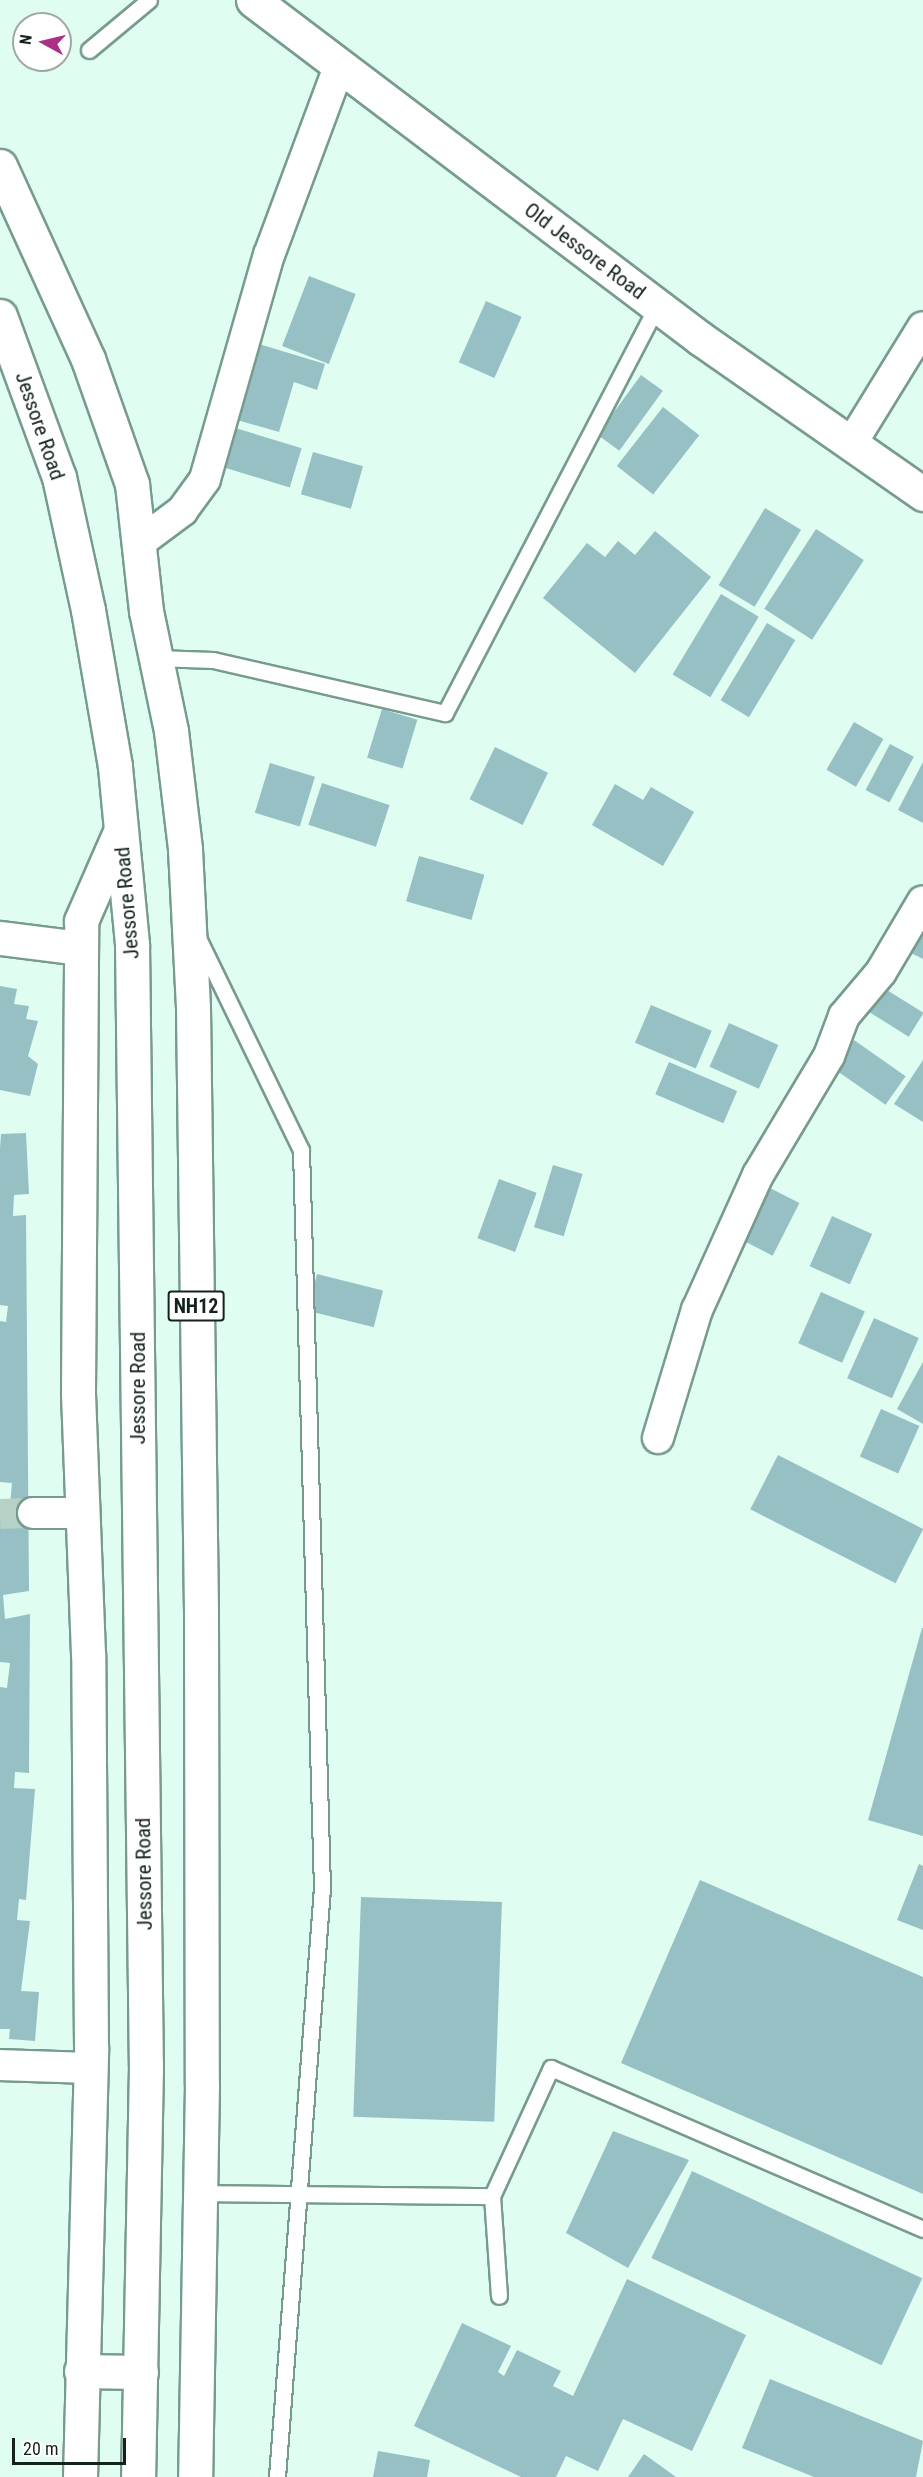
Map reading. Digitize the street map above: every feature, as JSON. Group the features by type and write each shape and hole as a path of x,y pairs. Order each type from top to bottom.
{"main road":[{"name":"Old Jessore Road","path":"253,0 657,306 923,494"},
{"name":"NH12","path":"0,166 88,359 132,484 156,658 171,731 188,918 201,1615 200,2193 195,2477"},
{"name":"Jessore Road","path":"0,316 59,477 88,610 121,830 136,1055 146,2066 138,2477"},
{"path":"80,2477 90,2068 82,1513 78,1392 80,948 81,921 121,830"},
{"path":"0,938 80,948"},
{"path":"81,2371 141,2372"}],"street":[{"path":"139,543 182,511 205,479 269,255 339,67"},
{"path":"851,444 923,327"},
{"path":"658,1438 698,1310 758,1175 829,1056 844,1016 881,972 923,901"},
{"path":"33,1513 82,1513"},
{"path":"0,2065 90,2068"}],"lane":[{"path":"89,50 149,0"},
{"path":"156,658 213,660 445,712 657,306"},
{"path":"188,918 300,1150 322,1888 296,2192 277,2477"},
{"path":"499,2296 492,2196 550,2068 923,2229"},
{"path":"200,2193 296,2192 492,2196"}],"building":[{"path":"309,276 356,294 329,364 282,346"},
{"path":"486,301 522,317 494,378 459,362"},
{"path":"252,342 325,364 317,390 294,382 279,432 230,418"},
{"path":"641,375 663,391 619,451 598,435"},
{"path":"663,407 699,435 653,494 617,466"},
{"path":"229,426 302,448 290,487 217,465"},
{"path":"313,452 363,466 351,509 301,494"},
{"path":"765,508 801,530 755,607 719,585"},
{"path":"816,529 864,560 812,640 764,609"},
{"path":"655,531 711,577 635,673 543,598 587,543 605,557 618,541 635,555"},
{"path":"721,594 759,617 710,697 673,675"},
{"path":"767,623 795,640 749,717 721,700"},
{"path":"382,709 417,720 402,769 367,758"},
{"path":"854,722 883,739 856,787 826,770"},
{"path":"890,744 914,757 889,803 866,790"},
{"path":"495,747 548,773 523,825 470,799"},
{"path":"923,762 923,823 898,810"},
{"path":"270,763 315,777 300,826 255,813"},
{"path":"322,783 390,805 376,847 308,825"},
{"path":"615,784 643,800 651,787 694,812 663,866 592,825"},
{"path":"419,856 484,875 471,920 406,901"},
{"path":"923,903 923,959 901,948"},
{"path":"0,986 17,989 14,1004 29,1006 26,1019 38,1021 28,1056 38,1064 30,1096 0,1090"},
{"path":"882,987 923,1013 909,1037 867,1011"},
{"path":"651,1005 712,1031 696,1069 635,1043"},
{"path":"729,1023 778,1045 759,1089 709,1067"},
{"path":"854,1040 906,1076 886,1105 834,1069"},
{"path":"923,1060 923,1122 894,1104"},
{"path":"669,1062 737,1091 723,1123 655,1094"},
{"path":"26,1133 29,1194 14,1195 13,1216 26,1215 29,1591 3,1595 5,1619 30,1614 29,1773 15,1772 14,1788 35,1789 26,1900 19,1899 17,1920 30,1921 21,1991 39,1992 35,2041 9,2039 10,2029 0,2029 0,1687 7,1688 10,1663 0,1662 0,1504 10,1505 12,1483 0,1482 0,1321 6,1322 8,1306 0,1305 0,1149 1,1134"},
{"path":"553,1165 583,1174 564,1236 534,1227"},
{"path":"499,1179 537,1193 515,1252 477,1238"},
{"path":"762,1184 799,1203 773,1256 735,1237"},
{"path":"832,1216 872,1234 850,1284 810,1266"},
{"path":"317,1274 383,1290 374,1327 308,1311"},
{"path":"821,1292 865,1312 842,1363 798,1343"},
{"path":"874,1318 919,1338 892,1398 847,1378"},
{"path":"923,1362 923,1424 897,1409"},
{"path":"881,1409 919,1426 898,1474 860,1457"},
{"path":"778,1455 923,1529 896,1583 750,1509"},
{"path":"923,1628 923,1836 868,1820"},
{"path":"919,1864 923,1866 923,1930 897,1920"},
{"path":"700,1880 923,1977 923,2194 621,2063"},
{"path":"361,1897 502,1902 494,2122 353,2117"},
{"path":"613,2131 689,2160 628,2268 566,2233"},
{"path":"692,2171 922,2278 882,2365 651,2258"},
{"path":"627,2279 746,2335 692,2451 623,2419 598,2471 566,2456 556,2477 521,2477 414,2426 462,2323 511,2346 498,2372 504,2376 517,2350 561,2371 553,2386 573,2396"},
{"path":"770,2379 923,2441 916,2477 814,2477 742,2448"},
{"path":"378,2451 430,2460 427,2477 373,2477"},
{"path":"644,2454 676,2477 628,2477"}],"tunnel":[{"path":"0,1514 33,1513"}]}
